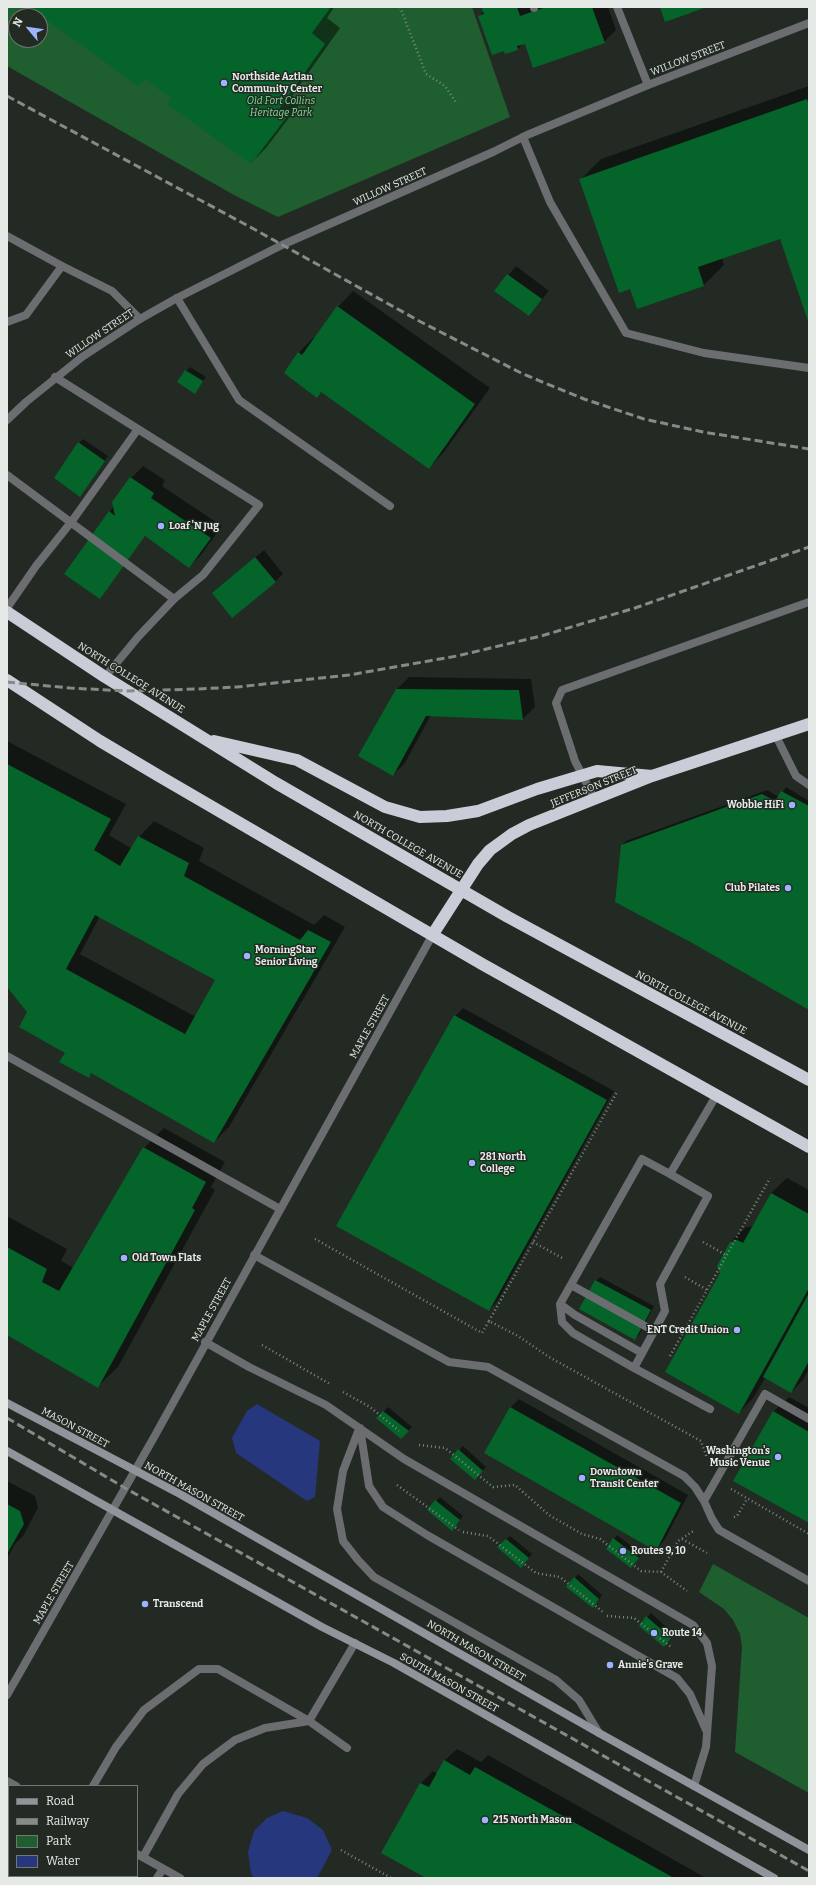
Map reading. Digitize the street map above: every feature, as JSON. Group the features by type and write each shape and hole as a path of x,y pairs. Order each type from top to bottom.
{"highway":[{"name":"NORTH COLLEGE AVENUE","path":"7,612 105,677 276,783 522,925 809,1080"},
{"path":"7,680 100,741 159,776 716,1096 809,1147"},
{"name":"JEFFERSON STREET","path":"433,934 478,864 490,850 512,834 652,776 809,724"},
{"path":"206,739 297,760 385,807 420,817 447,816 478,811 537,789 597,771 652,776"}],"street":[{"path":"618,7 648,86"},
{"name":"WILLOW STREET","path":"7,420 55,378 82,357 140,319 177,298 282,245 493,152 523,137 809,23"},
{"path":"523,137 550,202 626,332 704,353 809,368"},
{"path":"7,236 112,291 140,319"},
{"path":"7,322 26,315 62,266"},
{"path":"177,298 239,400 390,506"},
{"path":"55,378 259,504 203,575 174,598 138,637 105,677"},
{"path":"7,608 36,566 72,521 138,429"},
{"path":"7,475 72,521 174,598"},
{"path":"595,800 582,776 556,703 562,690 809,602"},
{"path":"776,736 796,776 809,785"},
{"name":"MAPLE STREET","path":"7,1695 112,1511 433,934"},
{"path":"7,1056 280,1209"},
{"path":"670,1174 716,1096"},
{"path":"634,1368 665,1311 660,1284 708,1196 642,1159 560,1304 562,1322 574,1333 634,1368 710,1409"},
{"path":"254,1255 449,1362 488,1367 684,1476 696,1487 719,1530 809,1581"},
{"path":"571,1285 654,1331"},
{"path":"560,1304 575,1315 642,1353"},
{"path":"205,1342 249,1367 326,1405 404,1459 693,1625 707,1643 712,1666 706,1730 706,1747 694,1786"},
{"path":"704,1501 765,1394 809,1419"},
{"name":"MASON STREET","path":"7,1403 134,1470"},
{"path":"360,1428 369,1486 383,1507 434,1539 677,1678 690,1694 706,1730"},
{"path":"360,1428 343,1472 337,1509 343,1541 374,1577 556,1680 579,1700 599,1733"},
{"path":"7,1451 112,1511"},
{"name":"NORTH MASON STREET","path":"134,1470 180,1494 599,1733 809,1850"},
{"name":"SOUTH MASON STREET","path":"112,1511 322,1627 355,1643 774,1878"},
{"path":"180,1878 140,1855 178,1794 203,1764 241,1738 265,1728 308,1721 355,1643"},
{"path":"94,1785 116,1747 144,1710 200,1669 218,1669 308,1721 347,1748"},
{"path":"157,1878 162,1868"}],"path":[{"path":"400,7 426,74 446,86 457,104"},
{"path":"315,1239 482,1333 617,1092"},
{"path":"670,1356 770,1178"},
{"path":"533,1242 570,1262"},
{"path":"703,1242 726,1255"},
{"path":"683,1276 707,1290"},
{"path":"489,1321 701,1441 708,1461"},
{"path":"262,1345 370,1407 405,1435"},
{"path":"416,1444 445,1448 493,1487 516,1485 549,1515 582,1534 600,1539 641,1571 661,1572 687,1591"},
{"path":"398,1485 463,1533 488,1536 536,1573 560,1577 608,1616 634,1618 671,1647"},
{"path":"727,1487 809,1534"},
{"path":"728,1519 737,1516 747,1499"},
{"path":"661,1572 678,1541 695,1530"},
{"path":"682,1538 707,1553"},
{"path":"341,1850 392,1878"}],"green space":[{"name":"Old Fort Collins Heritage Park","path":"7,7 472,7 510,117 278,217 234,195 7,66"},
{"path":"713,1564 809,1618 809,1793 735,1752 742,1647 740,1634 733,1620 724,1609 699,1592"}],"water":[{"path":"257,1404 320,1441 315,1497 307,1501 236,1453 232,1438 247,1411"},
{"path":"283,1811 307,1818 323,1830 332,1850 317,1878 255,1878 251,1874 248,1852 254,1831 267,1818"}],"building":[{"name":"Northside Aztlan Community Center","path":"331,7 312,33 325,44 277,112 286,118 251,164 167,104 171,98 145,79 138,86 48,21 48,8 36,8"},
{"path":"481,7 517,7 520,16 546,7 592,7 605,43 533,68 525,44 517,46 518,50 505,54 504,51 492,55 478,16 484,14"},
{"path":"660,7 707,7 665,22"},
{"path":"807,99 809,105 809,324 780,239 698,267 704,286 637,309 630,289 619,293 579,179"},
{"path":"507,274 542,299 529,316 494,291"},
{"path":"337,306 475,404 429,469 321,392 317,398 284,373 298,352 302,355"},
{"path":"185,370 203,381 195,394 177,382"},
{"path":"78,442 105,461 80,497 54,478"},
{"path":"130,477 154,493 151,498 211,538 189,568 145,536 100,599 64,574 109,511 115,516 112,502"},
{"path":"255,557 276,582 232,618 212,593"},
{"path":"396,689 519,690 523,720 426,716 393,776 358,756"},
{"name":"MorningStar Senior Living","path":"7,764 111,819 94,850 120,866 138,836 189,863 184,876 300,940 308,930 331,942 214,1143 91,1073 89,1078 59,1062 65,1053 19,1027 27,1012 7,987","holes":["95,915 215,980 185,1034 66,969"]},
{"path":"781,791 809,806 809,1010 694,944 615,902 621,845 762,794 775,801"},
{"name":"281 North College","path":"454,1015 607,1100 489,1311 336,1226"},
{"name":"Old Town Flats","path":"143,1147 206,1182 192,1208 195,1210 98,1388 7,1335 7,1247 47,1269 42,1282 59,1291"},
{"name":"ENT Credit Union","path":"771,1193 809,1214 809,1288 739,1414 665,1372 720,1273 717,1266 730,1242 737,1240 743,1243"},
{"path":"595,1280 651,1310 635,1340 579,1309"},
{"path":"809,1293 809,1361 791,1393 763,1377"},
{"name":"Downtown Transit Center","path":"510,1407 681,1503 656,1551 484,1453"},
{"path":"383,1411 409,1431 401,1439 376,1418"},
{"name":"Washington's Music Venue","path":"773,1411 809,1432 809,1523 733,1481"},
{"path":"458,1449 483,1471 475,1480 450,1459"},
{"path":"435,1500 460,1520 452,1531 427,1510"},
{"path":"7,1504 20,1511 24,1524 7,1554"},
{"path":"613,1538 639,1558 631,1568 606,1549"},
{"path":"506,1539 529,1558 521,1568 497,1547"},
{"path":"574,1577 599,1599 593,1608 566,1587"},
{"path":"646,1616 671,1638 664,1647 639,1626"},
{"name":"215 North Mason","path":"444,1760 470,1775 475,1767 674,1878 426,1878 381,1853 420,1783 429,1787"},
{"path":"8,1814 8,1854 7,1854"}],"railway":[{"path":"7,96 252,228 421,322 523,374 584,399 644,419 703,432 809,449"},
{"path":"7,682 70,688 127,691 237,687 349,675 457,656 541,636 635,608 809,547"},
{"path":"7,1418 125,1488 809,1871"}],"place":[{"name":"Northside Aztlan Community Center","path":"224,83"},
{"name":"Loaf 'N Jug","path":"161,526"},
{"name":"Wobble HiFi","path":"792,805"},
{"name":"Club Pilates","path":"788,888"},
{"name":"MorningStar Senior Living","path":"247,956"},
{"name":"281 North College","path":"472,1163"},
{"name":"Old Town Flats","path":"124,1258"},
{"name":"ENT Credit Union","path":"737,1330"},
{"name":"Washington's Music Venue","path":"778,1457"},
{"name":"Downtown Transit Center","path":"582,1478"},
{"name":"Routes 9, 10","path":"623,1551"},
{"name":"Transcend","path":"145,1604"},
{"name":"Route 14","path":"654,1633"},
{"name":"Annie's Grave","path":"610,1665"},
{"name":"215 North Mason","path":"485,1820"}]}
